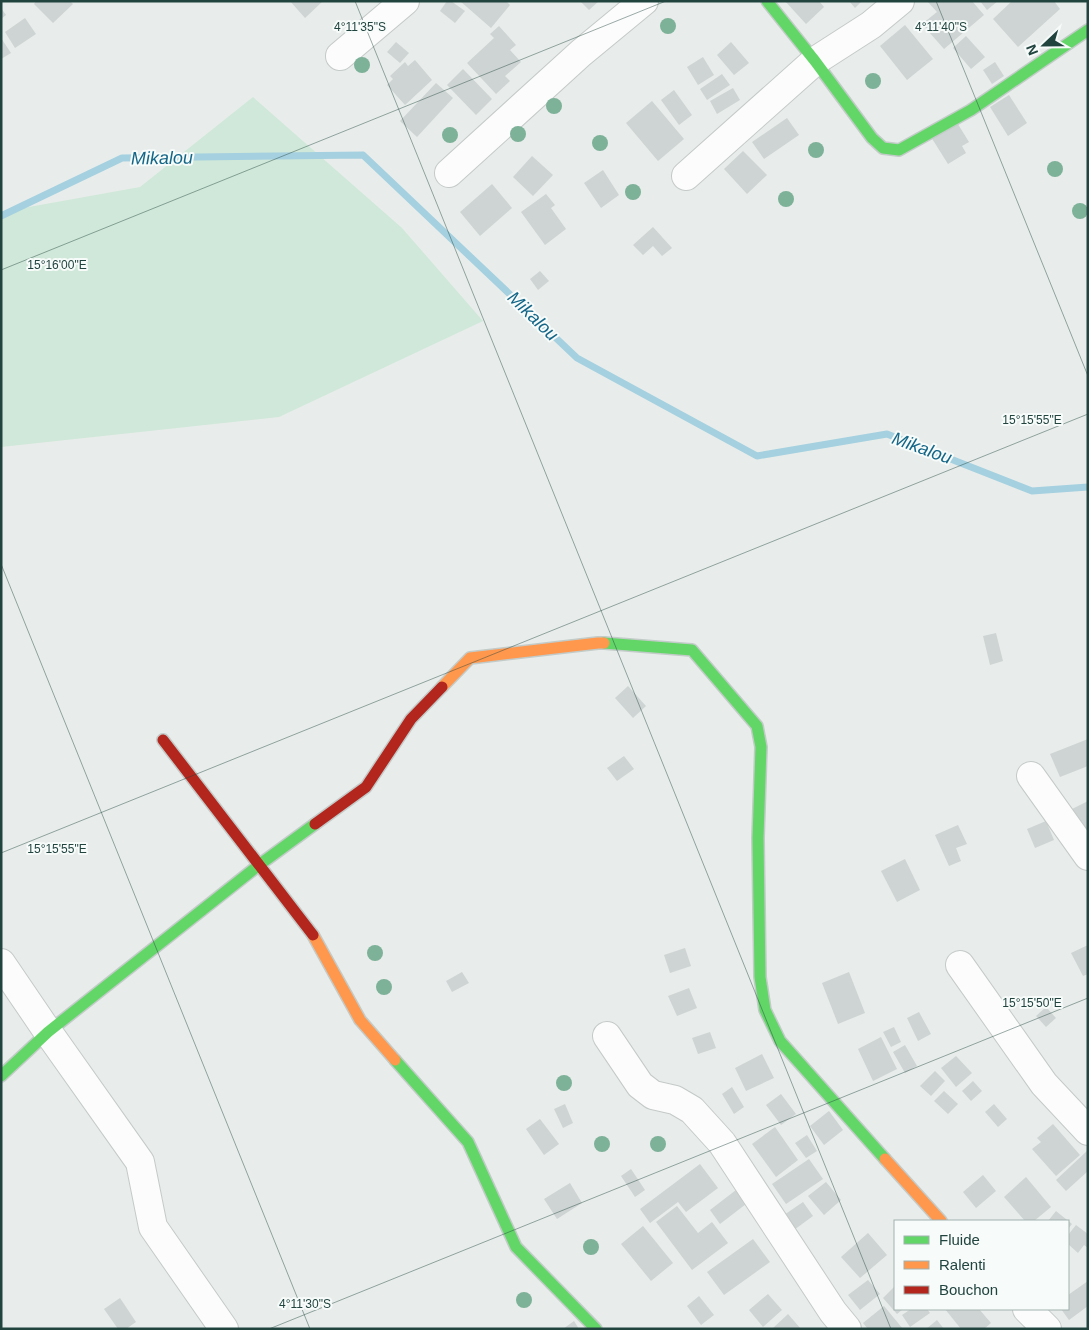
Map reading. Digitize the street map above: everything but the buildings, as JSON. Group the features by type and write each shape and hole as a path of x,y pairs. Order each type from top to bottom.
{"street":[{"path":"340,56 404,1"},
{"path":"449,173 581,53 644,1"},
{"path":"767,1 816,61 872,138 883,148 899,150 971,110 1088,30"},
{"path":"686,176 816,61 871,25 900,1"},
{"path":"1,1076 48,1032 259,865 366,787 411,719 470,658 598,643 692,650 757,726 761,747 758,838 760,977 765,1010 780,1041 940,1220"},
{"path":"163,740 314,936 360,1020 468,1142 516,1247 596,1329"},
{"path":"1030,776 1088,856"},
{"path":"1,963 140,1162 153,1227 224,1329"},
{"path":"960,965 1044,1084 1088,1131"},
{"path":"607,1036 640,1085 653,1095 675,1100 692,1110 722,1143 827,1304 847,1329"},
{"path":"1028,1310 1047,1329"}],"green space":[{"path":"253,97 402,228 483,321 279,417 1,447 1,212 140,187"}],"waterway":[{"name":"Mikalou","path":"1,216 122,158 363,155 577,358 757,456 887,434 1032,491 1088,487"}],"traffic: fast":[{"path":"767,1 815,61 872,138 883,148 899,150 971,110 1088,30"},
{"path":"604,643 692,650 757,726 761,747 758,838 760,977 765,1010 780,1041 885,1159"},
{"path":"1,1076 48,1032 259,865 315,824"},
{"path":"395,1060 468,1142 516,1247 596,1329"}],"traffic: slow":[{"path":"442,687 470,658 604,643"},
{"path":"313,935 360,1020 395,1060"},
{"path":"885,1159 940,1220"}],"traffic: jam":[{"path":"315,824 366,787 411,719 442,687"},
{"path":"163,740 313,935"}]}
